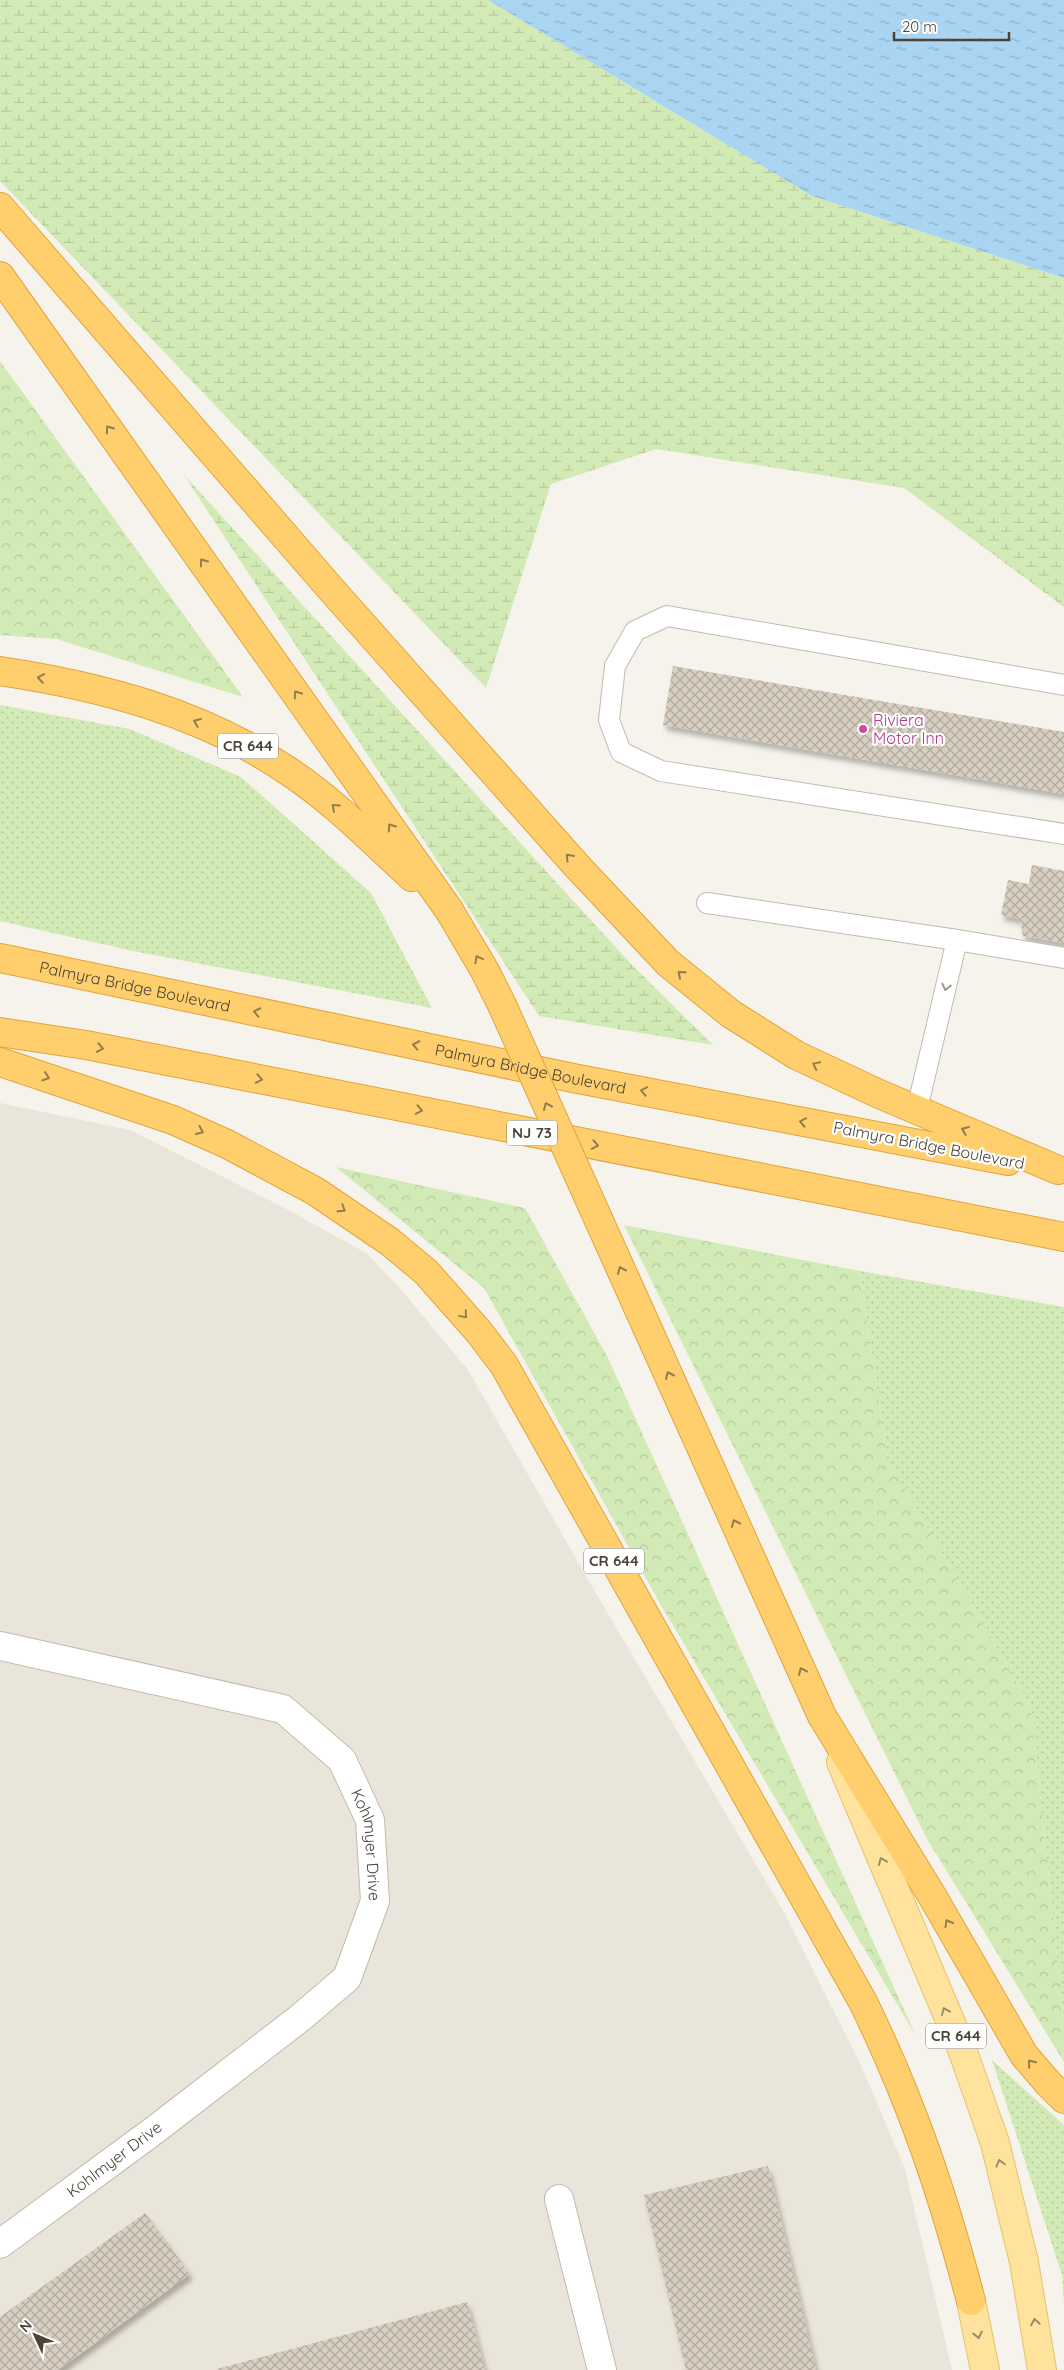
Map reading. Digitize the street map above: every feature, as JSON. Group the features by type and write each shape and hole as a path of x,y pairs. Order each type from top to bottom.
{"highway":[{"path":"0,207 343,602 576,865 668,963 731,1014 763,1036 839,1076 1061,1171"},
{"path":"0,276 449,910"},
{"name":"CR 644","path":"0,671 44,678 138,700 218,731 253,748 286,769 322,796 449,910 485,971 502,1005 822,1716"},
{"name":"Palmyra Bridge Boulevard","path":"0,958 573,1078 1061,1171"},
{"name":"NJ 73","path":"0,1032 96,1047 1064,1237"},
{"name":"CR 644","path":"0,1062 173,1120 227,1144 315,1191 390,1242 426,1272 479,1332 504,1365 863,2002 891,2059 936,2175 971,2301"},
{"path":"822,1716 931,1894 1024,2055 1064,2098"}],"main road":[{"name":"CR 644","path":"822,1716 978,2092 1013,2210 1036,2324 1042,2370"},
{"name":"CR 644","path":"971,2301 984,2370"}],"street":[{"name":"Kohlmyer Drive","path":"0,1646 283,1709 342,1760 370,1820 375,1901 347,1978 255,2053 0,2244"},
{"path":"559,2199 602,2370"}],"lane":[{"path":"1064,685 666,616 635,631 616,666 609,720 621,752 661,771 1064,834"},
{"path":"707,903 1064,958"},
{"path":"918,1109 957,940"}],"shaded area":[{"path":"0,1103 130,1130 281,1206 366,1253 399,1287 468,1370 597,1595 785,1914 860,2063 905,2169 952,2370 0,2370"}],"green space":[{"path":"0,0 488,0 812,196 1064,278 1064,607 904,488 656,449 551,484 486,688 0,181"},
{"path":"0,361 243,697 56,639 0,635"},
{"path":"184,475 632,965 713,1045 539,1016"},
{"path":"0,705 130,729 241,777 371,893 432,1008 133,951 0,921"},
{"path":"336,1167 525,1208 607,1356 916,2036 662,1607 484,1288"},
{"path":"624,1225 860,1271 887,1458 1031,1707 1064,2023 1064,2062 927,1839"},
{"path":"860,1271 1064,1307 1064,2023 1031,1707 887,1458"},
{"path":"992,2060 1064,2125 1064,2303 1062,2275"}],"water":[{"path":"488,0 1064,0 1064,278 812,196"}],"building":[{"name":"Riviera Motor Inn","path":"673,666 1064,732 1064,794 663,725"},
{"path":"1032,865 1064,871 1064,943 1023,936 1020,919 1001,915 1008,880 1029,884"},
{"path":"768,2166 816,2370 686,2370 644,2195"},
{"path":"145,2213 190,2274 58,2370 0,2370 0,2317"},
{"path":"467,2302 485,2370 217,2370 217,2369"}],"place":[{"name":"Riviera Motor Inn","path":"863,729"}]}
